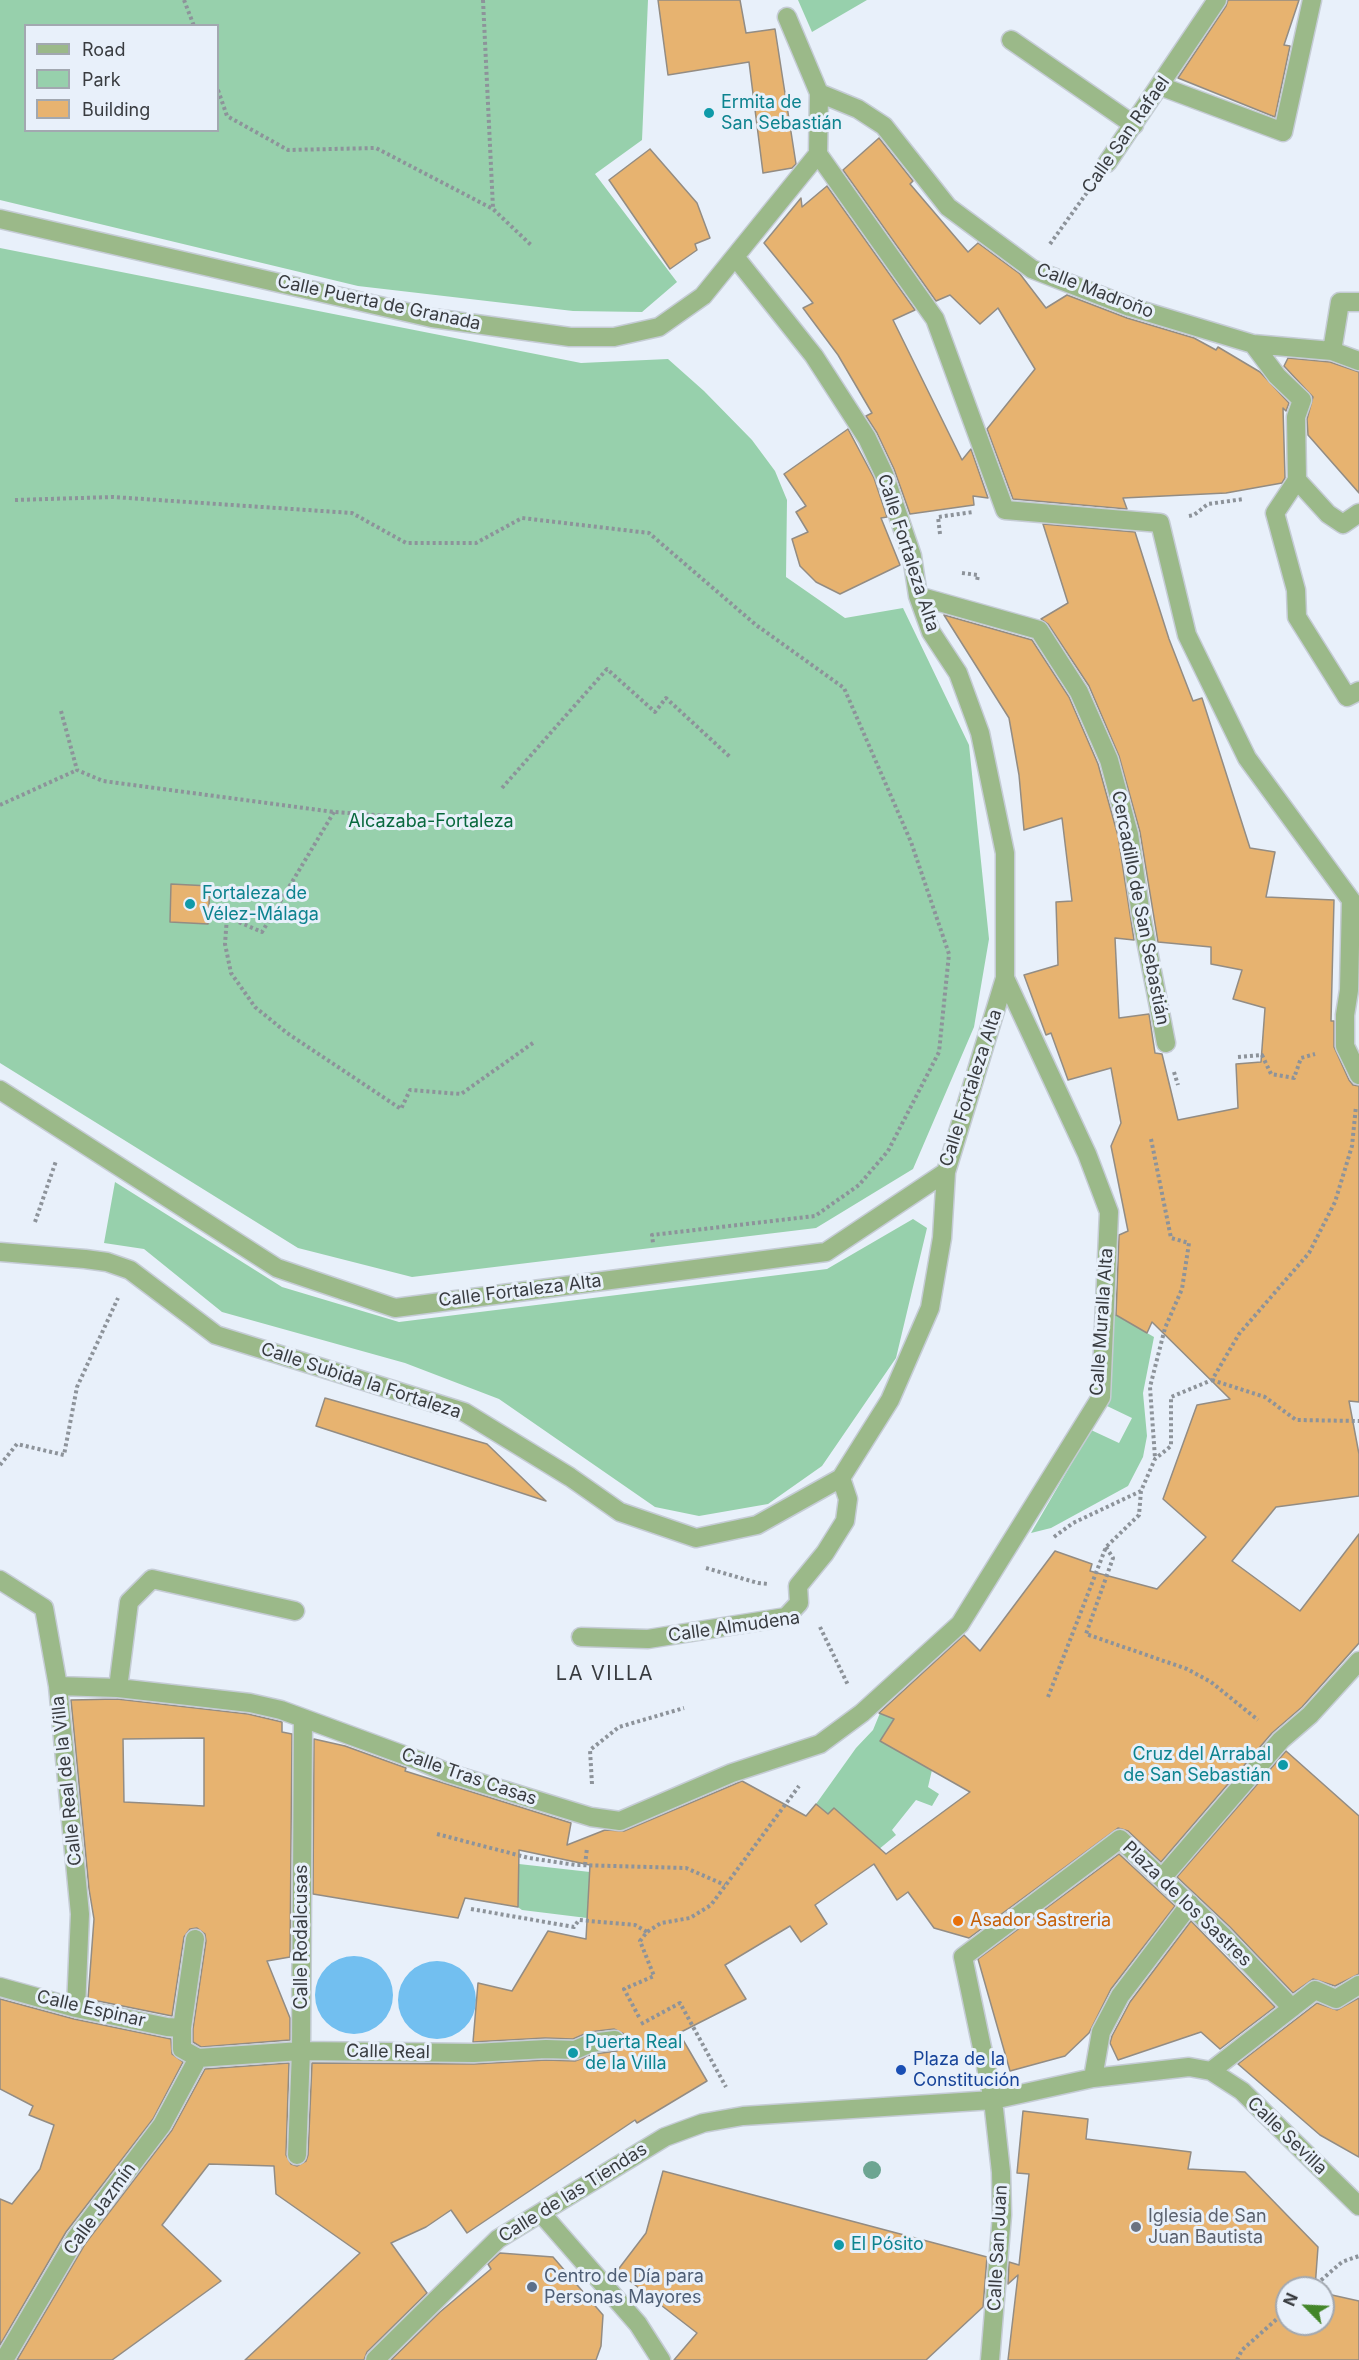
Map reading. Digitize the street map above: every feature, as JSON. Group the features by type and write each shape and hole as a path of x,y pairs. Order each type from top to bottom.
{"street":[{"name":"Calle San Rafael","path":"1107,163 1217,0"},
{"path":"1160,86 1283,132 1312,0"},
{"path":"787,17 819,93 818,154 935,319 1005,510 1160,523 1187,635 1247,758 1351,900 1354,990 1345,1015 1345,1046 1359,1075"},
{"path":"1011,40 1134,124"},
{"name":"Calle Madroño","path":"819,93 858,109 884,126 948,207 1032,269 1130,307 1252,344 1332,351 1359,361"},
{"name":"Calle Puerta de Granada","path":"0,219 432,318 570,337 614,337 659,327 703,296 818,154"},
{"name":"Calle Fortaleza Alta","path":"0,1090 277,1268 395,1308 826,1252 946,1172 1005,978 1005,853 980,733 958,673 931,632 918,596 912,556 884,474 867,438 814,356 736,258"},
{"path":"1332,351 1340,302 1359,302"},
{"path":"1252,344 1277,376 1302,400 1296,417 1297,480 1275,513 1296,590 1297,616 1347,697 1359,691"},
{"path":"1297,480 1328,514 1343,524 1359,513"},
{"name":"Cercadillo de San Sebastián","path":"918,596 1039,630 1079,692 1109,760 1129,834 1141,915 1166,1043"},
{"name":"Calle Muralla Alta","path":"862,1713 960,1624 1101,1397 1109,1212 1087,1154 1005,978"},
{"name":"Calle Subida la Fortaleza","path":"0,1252 107,1262 130,1270 216,1335 464,1412 570,1477 620,1512 696,1538 757,1525 841,1478 890,1400 930,1308 942,1238 946,1172"},
{"path":"786,1617 799,1603 798,1586 825,1553 845,1521 848,1499 841,1478"},
{"path":"118,1688 129,1602 152,1579 295,1611"},
{"name":"Calle Real de la Villa","path":"0,1580 44,1608 58,1686 80,1914 75,2008"},
{"name":"Calle Almudena","path":"581,1637 648,1639 786,1617"},
{"path":"1162,1878 1281,1740 1310,1715 1359,1662"},
{"name":"Calle Tras Casas","path":"58,1686 118,1688 250,1703 280,1710 448,1773 591,1817 620,1821 732,1773 820,1744 862,1713"},
{"name":"Calle Rodalcusas","path":"297,2155 302,2051 303,1719"},
{"name":"Plaza de los Sastres","path":"993,2100 963,1957 1120,1839 1190,1904 1292,2008"},
{"path":"1093,2078 1101,2032 1120,1996 1190,1904"},
{"path":"195,1939 182,2028 183,2049 198,2058"},
{"path":"743,2116 993,2100 1093,2078 1189,2067 1211,2071 1315,1990 1336,1999 1359,1985"},
{"name":"Calle Espinar","path":"0,1987 75,2008 182,2028"},
{"name":"Calle Real","path":"198,2058 302,2051 474,2053 546,2049 575,2050 591,2043 615,2040"},
{"name":"Calle Jazmín","path":"4,2360 76,2238 162,2126 198,2058"},
{"name":"Calle Sevilla","path":"1211,2071 1242,2091 1359,2206"},
{"name":"Calle San Juan","path":"990,2360 1002,2215 1001,2172 993,2100"},
{"name":"Calle de las Tiendas","path":"375,2360 498,2239 665,2137 703,2124 743,2116"},
{"path":"541,2213 638,2324 661,2360"}],"path":[{"path":"184,0 193,24"},
{"path":"483,0 493,208"},
{"path":"219,93 227,116 288,150 376,148 493,208 531,245"},
{"name":"Calle San Rafael","path":"1032,269 1107,163"},
{"path":"15,500 113,497 352,513 406,543 476,543 522,518 649,533 756,626 844,688 910,842 949,954 939,1052 888,1151 859,1185 815,1216 652,1235 654,1274"},
{"path":"1160,523 1194,515 1208,504 1244,499"},
{"path":"941,539 938,517 961,513"},
{"path":"956,573 978,574 976,612"},
{"path":"502,788 607,669 656,712 666,698 730,757"},
{"path":"61,711 77,770"},
{"path":"0,806 77,770 103,781 334,812 512,825"},
{"path":"334,812 262,932 227,917 225,944 231,973 255,1007 287,1034 401,1109 410,1090 461,1094 533,1043"},
{"path":"1238,1057 1262,1055 1271,1074 1294,1078 1301,1058 1345,1046"},
{"path":"1155,1459 1172,1446 1171,1397 1212,1380 1239,1334 1309,1253 1335,1203 1352,1146 1359,1075"},
{"path":"24,1254 66,1132"},
{"path":"1048,1697 1106,1547 1139,1515 1141,1491 1155,1459 1150,1386 1165,1328 1182,1288 1190,1243 1171,1238 1151,1139"},
{"path":"0,1465 16,1444 64,1455 77,1387 130,1270"},
{"path":"1212,1380 1265,1397 1296,1420 1359,1421"},
{"path":"1050,1539 1073,1523 1141,1491"},
{"path":"1106,1547 1113,1558 1086,1634 1187,1669 1210,1682 1253,1717"},
{"name":"Calle Almudena","path":"786,1617 798,1619 813,1614 862,1713"},
{"path":"590,1750 620,1727 684,1708"},
{"path":"642,2024 624,1989 654,1976 640,1941 647,1932 661,1923 690,1918 711,1905 805,1779"},
{"path":"437,1834 529,1858 576,1865 686,1868 725,1885"},
{"path":"471,1909 574,1928 579,1920 635,1925 647,1932"},
{"path":"615,2040 680,2003 743,2116"},
{"path":"1326,2276 1342,2262 1359,2256"},
{"path":"1237,2360 1242,2350 1275,2321"}],"green space":[{"path":"0,0 648,0 642,140 595,174 677,282 642,312 573,311 358,286 0,200"},
{"path":"798,0 867,0 812,32"},
{"name":"Alcazaba-Fortaleza","path":"0,248 581,363 668,359 704,391 752,440 775,471 787,500 786,577 845,618 903,608 969,745 989,939 974,1027 913,1169 816,1228 412,1277 298,1248 0,1063"},
{"path":"115,1182 282,1287 399,1322 827,1269 913,1219 927,1228 896,1358 822,1466 768,1504 699,1516 655,1507 499,1399 405,1363 222,1312 144,1249 104,1243"},
{"path":"1112,1313 1154,1337 1143,1393 1147,1436 1143,1457 1128,1486 1051,1528 1031,1533 1091,1430 1119,1443 1132,1418 1107,1406"},
{"path":"880,1713 894,1719 932,1770 928,1787 939,1794 932,1806 916,1800 892,1830 896,1835 878,1850 834,1808 828,1814 816,1804 856,1748 873,1730"},
{"path":"519,1864 590,1872 587,1918 522,1910 512,1903 513,1877 519,1876"}],"water":[{"path":"354,1956 369,1959 386,1973 393,1995 390,2010 376,2027 354,2034 339,2031 322,2017 315,1995 318,1980 332,1963"},
{"path":"437,1961 452,1964 464,1973 473,1985 476,2000 473,2015 464,2027 452,2036 437,2039 422,2036 410,2027 401,2015 398,2000 401,1985 410,1973 422,1964"}],"building":[{"path":"658,0 740,0 746,33 775,29 796,164 792,168 763,173 749,62 668,75"},
{"path":"1228,0 1299,0 1284,45 1290,46 1275,117 1178,78"},
{"path":"879,138 913,181 910,184 968,252 978,243 1020,274 1046,308 1067,295 1127,318 1194,338 1216,350 1218,347 1260,372 1289,403 1286,411 1283,408 1285,478 1282,483 1226,493 1123,498 1127,509 1013,499 987,429 1035,369 998,308 980,324 950,295 936,301 843,170"},
{"path":"650,149 697,203 710,238 695,244 697,250 670,269 609,180"},
{"path":"827,186 915,310 893,320 962,460 971,449 988,498 973,496 974,505 910,514 894,469 866,416 872,413 838,355 803,308 813,303 764,243 801,198 802,207"},
{"path":"1288,358 1330,362 1359,372 1359,493 1308,435 1307,419 1313,397 1284,366"},
{"path":"848,429 874,478 887,517 881,518 900,565 840,594 816,582 800,566 792,539 808,532 796,512 806,506 784,474"},
{"path":"1043,524 1135,532 1169,639 1193,701 1202,698 1250,848 1275,852 1266,897 1334,900 1331,1021 1334,1021 1334,1047 1349,1080 1353,1085 1359,1086 1359,1402 1349,1401 1359,1454 1359,1496 1276,1507 1232,1561 1300,1611 1359,1534 1359,1643 1302,1707 1272,1733 1161,1862 1128,1831 1118,1828 969,1938 934,1928 908,1892 897,1900 874,1864 815,1905 827,1924 801,1942 790,1926 725,1965 746,1999 679,2033 707,2081 637,2123 635,2120 467,2233 451,2210 426,2227 391,2243 427,2293 367,2352 364,2360 245,2360 360,2253 276,2194 274,2166 209,2164 162,2225 221,2281 112,2360 17,2360 85,2244 172,2130 205,2069 289,2063 286,2155 291,2164 297,2166 306,2161 308,2155 312,2063 474,2064 546,2060 575,2061 594,2054 617,2051 625,2045 624,2034 614,2029 589,2032 573,2039 545,2038 473,2042 478,1983 512,1991 548,1931 586,1939 590,1865 519,1850 518,1907 465,1898 458,1918 313,1894 314,1739 345,1746 406,1768 405,1771 571,1823 567,1845 605,1830 624,1831 742,1781 806,1816 816,1804 828,1814 834,1808 886,1854 970,1792 880,1741 894,1719 879,1713 964,1635 980,1651 1055,1551 1092,1564 1090,1571 1157,1589 1206,1537 1163,1499 1197,1405 1230,1399 1152,1322 1147,1333 1116,1315 1119,1235 1128,1231 1111,1146 1121,1123 1111,1068 1068,1080 1051,1033 1046,1035 1024,975 1058,965 1056,902 1072,901 1062,818 1024,830 1019,775 1009,718 944,615 1032,640 1069,697 1098,764 1118,836 1134,940 1115,938 1119,1018 1149,1014 1155,1053 1162,1054 1178,1120 1238,1108 1236,1064 1261,1062 1265,1008 1233,999 1242,970 1211,964 1211,947 1158,942 1140,832 1119,756 1089,686 1048,624 1041,619 1068,603"},
{"name":"Fortaleza de Vélez-Málaga","path":"171,884 210,886 208,924 170,922"},
{"path":"325,1398 487,1444 546,1501 316,1426"},
{"path":"117,1699 248,1714 282,1722 282,1732 292,1734 290,1957 267,1961 290,2018 290,2040 201,2047 193,2042 206,1941 205,1934 197,1928 190,1929 184,1937 172,2016 88,1999 94,1919 89,1889 71,1700","holes":["204,1738 204,1806 124,1802 123,1739"]},
{"path":"1286,1751 1359,1816 1359,1974 1335,1986 1313,1979 1293,1993 1230,1927 1177,1877"},
{"path":"1119,1854 1175,1906 1111,1989 1089,2033 1065,2056 1010,2071 978,1959"},
{"path":"1191,1921 1275,2007 1220,2049 1201,2032 1118,2060 1110,2043 1112,2036 1130,2002"},
{"path":"1359,1998 1359,2157 1320,2135 1238,2064 1317,2003 1337,2010"},
{"path":"0,1999 74,2019 171,2039 172,2054 183,2062 153,2119 66,2232 0,2345 0,2199 12,2204 40,2169 54,2125 29,2115 33,2106 0,2089"},
{"name":"Iglesia de San Juan Bautista","path":"1023,2111 1088,2119 1086,2139 1191,2152 1188,2169 1245,2172 1318,2247 1316,2276 1275,2276 1275,2336 1335,2336 1335,2296 1359,2301 1359,2360 1008,2360 1018,2275 1008,2284 1009,2262 1019,2265 1029,2174 1017,2173"},
{"path":"663,2171 987,2257 983,2307 926,2360 674,2360 697,2333 617,2271 646,2233"},
{"path":"500,2253 553,2257 603,2315 601,2346 596,2360 391,2360 440,2312 491,2269 488,2264"}],"place":[{"name":"Ermita de San Sebastián","path":"709,113"},
{"name":"Fortaleza de Vélez-Málaga","path":"190,904"},
{"name":"Cruz del Arrabal de San Sebastián","path":"1283,1765"},
{"name":"Asador Sastreria","path":"958,1921"},
{"name":"Puerta Real de la Villa","path":"573,2053"},
{"name":"Plaza de la Constitución","path":"901,2070"},
{"name":"Iglesia de San Juan Bautista","path":"1136,2227"},
{"name":"El Pósito","path":"839,2245"},
{"name":"Centro de Día para Personas Mayores","path":"532,2287"}],"district":[{"name":"LA VILLA","path":"605,1674"}]}
